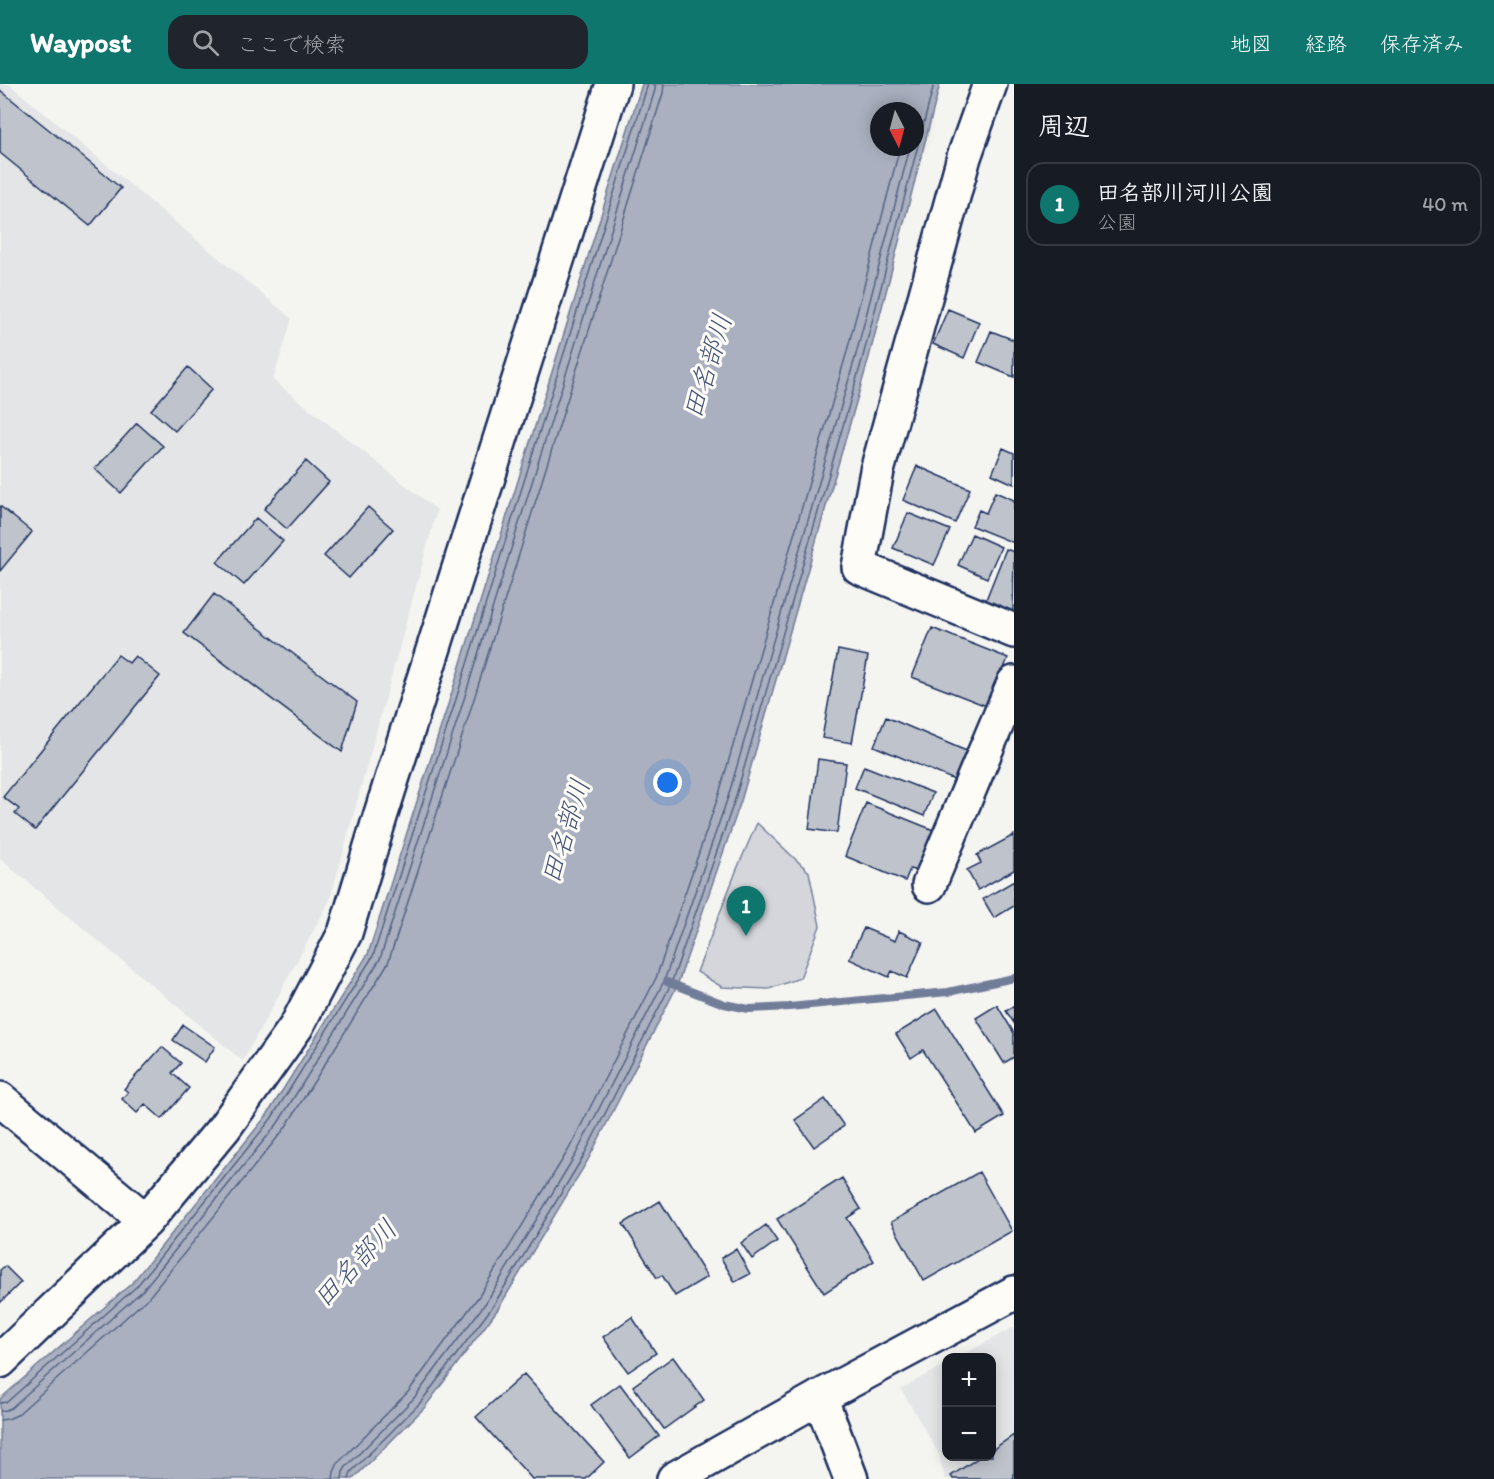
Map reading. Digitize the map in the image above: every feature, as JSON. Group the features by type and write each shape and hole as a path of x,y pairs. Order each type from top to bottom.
{"main road":[{"path":"0,1361 146,1221 224,1128 296,1027 345,933 613,84"},
{"path":"990,84 964,157 877,471 859,567 1014,630"},
{"path":"929,885 1014,683"},
{"path":"0,1099 146,1221"},
{"path":"674,1479 820,1397 1014,1293"},
{"path":"820,1397 851,1479"}],"shaded area":[{"path":"0,84 9,84 292,319 273,380 437,510 330,900 243,1061 0,859"},
{"path":"757,823 809,872 820,926 800,978 769,989 722,987 697,972"},
{"path":"1014,1327 1014,1479 945,1479 939,1454 901,1389 942,1366 942,1461 996,1461 996,1353 966,1353"}],"water":[{"name":"田名部川","path":"642,84 940,84 924,146 924,102 870,102 870,156 921,156 868,361 741,801 677,986 588,1160 498,1309 425,1407 353,1479 0,1479 0,1399 132,1283 267,1115 368,954"}],"building":[{"path":"0,90 121,188 90,226 0,153"},
{"path":"948,309 979,322 964,358 933,344"},
{"path":"991,331 1014,340 1014,377 978,362"},
{"path":"188,367 212,389 175,431 151,410"},
{"path":"137,423 163,446 121,493 95,469"},
{"path":"1003,448 1014,453 1014,484 992,474"},
{"path":"306,461 329,482 287,529 264,509"},
{"path":"917,466 970,489 955,523 903,500"},
{"path":"995,492 1014,500 1014,543 972,526 979,510 986,513"},
{"path":"0,506 32,532 0,571"},
{"path":"368,507 393,529 349,578 324,556"},
{"path":"908,513 950,530 934,565 893,548"},
{"path":"256,518 283,541 244,585 217,562"},
{"path":"972,534 1001,547 987,578 958,565"},
{"path":"1006,549 1014,552 1013,613 985,602"},
{"path":"214,594 357,702 342,752 184,633"},
{"path":"932,628 1008,658 989,707 912,677"},
{"path":"838,650 868,656 852,743 822,738"},
{"path":"118,655 129,663 135,656 160,676 35,830 15,814 19,809 3,797"},
{"path":"886,717 971,753 959,782 874,746"},
{"path":"818,759 846,763 837,833 809,829"},
{"path":"864,766 933,793 924,816 855,788"},
{"path":"866,803 936,831 920,872 910,869 905,881 845,856"},
{"path":"1014,835 1014,870 978,890 967,870 981,863 977,855"},
{"path":"1014,881 1014,906 994,918 983,899"},
{"path":"864,928 895,941 899,931 923,942 907,978 892,971 889,977 849,959"},
{"path":"997,1005 1014,1033 1014,1057 1004,1063 976,1018"},
{"path":"1014,1006 1014,1023 1006,1011"},
{"path":"937,1009 1004,1116 976,1133 923,1050 911,1058 896,1034"},
{"path":"183,1025 215,1047 205,1062 173,1040"},
{"path":"162,1047 181,1063 172,1073 189,1088 162,1119 145,1104 137,1113 122,1099 128,1092 124,1089"},
{"path":"825,1099 844,1126 814,1147 795,1120"},
{"path":"979,1172 1012,1231 924,1281 891,1222"},
{"path":"842,1178 861,1209 847,1218 874,1261 824,1293 777,1219"},
{"path":"660,1201 707,1277 675,1296 662,1275 657,1278 623,1224"},
{"path":"766,1225 777,1241 752,1259 741,1243"},
{"path":"736,1249 750,1274 735,1282 721,1258"},
{"path":"5,1266 21,1282 0,1303 0,1270"},
{"path":"632,1317 656,1353 628,1372 603,1337"},
{"path":"673,1357 704,1400 664,1429 633,1386"},
{"path":"524,1374 604,1462 586,1479 532,1479 476,1417"},
{"path":"620,1384 659,1436 630,1458 591,1405"},
{"path":"1014,1435 1014,1479 953,1479 951,1476 974,1461 996,1461 996,1447"}],"waterway":[{"path":"667,982 724,1004 749,1009 948,992 1014,978"}],"place":[{"name":"田名部川河川公園","path":"746,936"}]}
